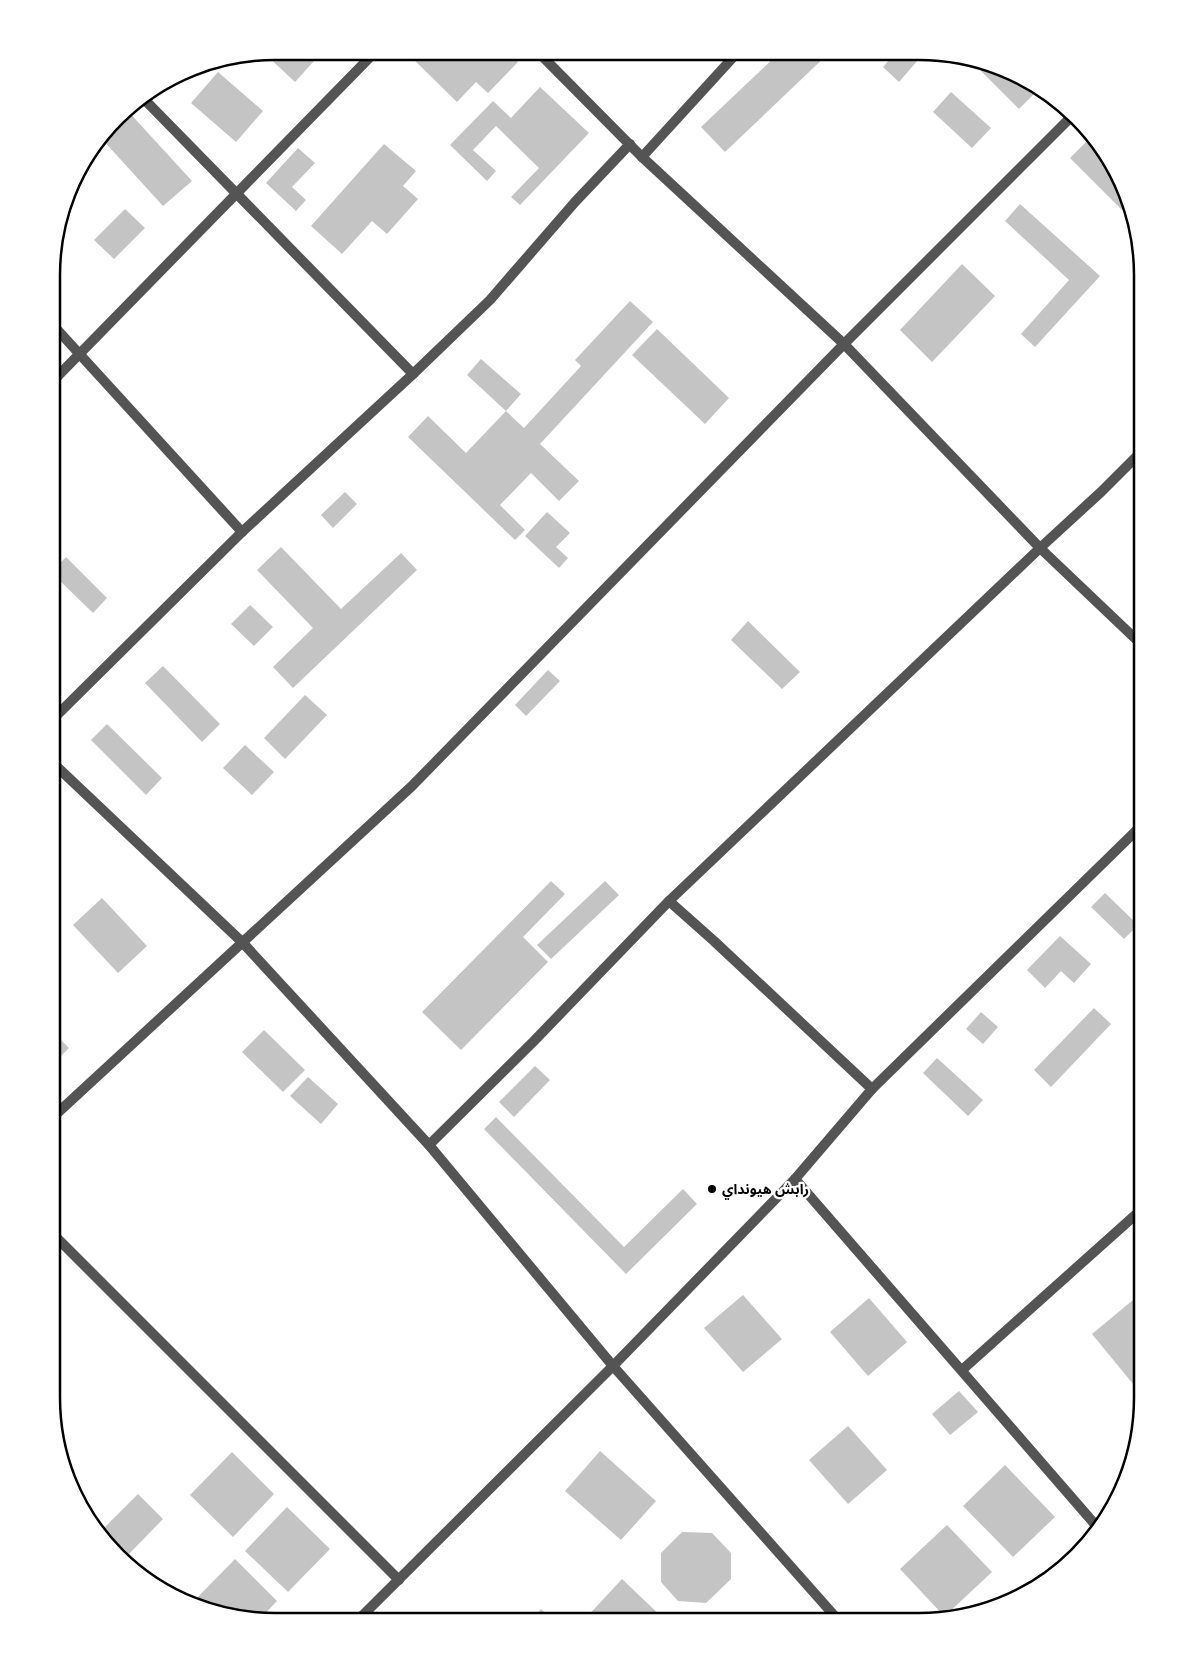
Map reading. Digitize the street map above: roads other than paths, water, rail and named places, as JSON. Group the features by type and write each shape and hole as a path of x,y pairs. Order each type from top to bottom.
{"street":[{"path":"60,374 367,60"},
{"path":"546,60 642,157 844,344 1040,548 1134,637"},
{"path":"642,157 731,60"},
{"path":"147,102 413,374"},
{"path":"60,1111 412,786 844,344 1068,120"},
{"path":"60,712 242,532 490,300 575,202 630,144"},
{"path":"60,333 242,532"},
{"path":"429,1145 533,1042 669,901 1134,459"},
{"path":"60,770 242,942 429,1145 613,1366 832,1613"},
{"path":"365,1613 613,1366 795,1179 872,1089 1134,832"},
{"path":"669,901 714,940 872,1089"},
{"path":"795,1179 1095,1523"},
{"path":"962,1370 1134,1216"},
{"path":"60,1241 399,1580"}],"place":[{"name":"رابش هيونداي","path":"712,1189"}]}
